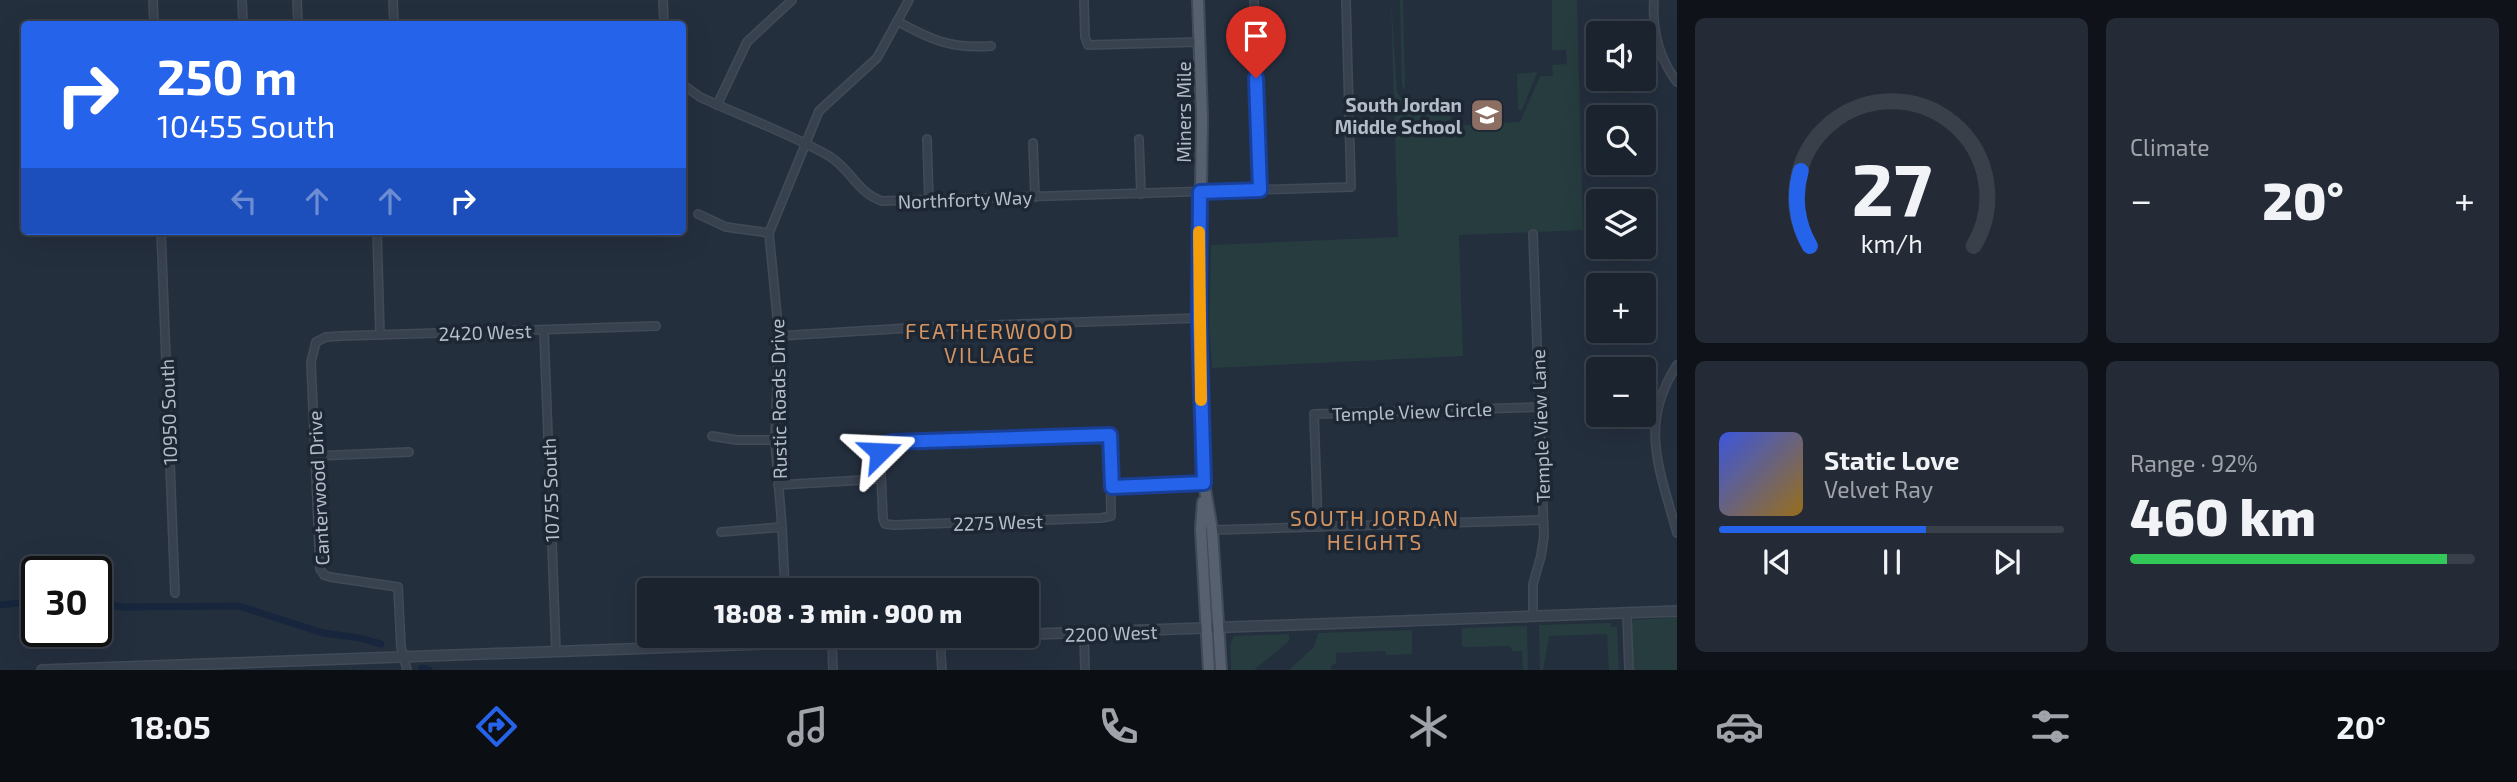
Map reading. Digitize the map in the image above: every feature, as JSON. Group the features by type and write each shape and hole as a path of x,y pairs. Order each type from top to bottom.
{"main road":[{"name":"Miners Mile","path":"1198,0 1199,318 1204,483 1212,530 1208,560"},
{"path":"1204,483 1201,529 1208,560 1212,629 1209,670"},
{"path":"1212,629 1220,670"}],"street":[{"path":"153,0 153,21"},
{"path":"242,0 243,21"},
{"path":"297,0 298,21"},
{"path":"393,0 394,21"},
{"path":"663,0 664,21"},
{"path":"717,105 747,42 792,0"},
{"name":"Rustic Roads Drive","path":"784,578 775,440 779,336 769,233 819,111 877,58 908,0"},
{"path":"1084,0 1085,37 1088,45 1200,42"},
{"path":"1254,0 1260,190"},
{"name":"Northforty Way","path":"686,87 700,97 838,162 856,185 873,198 893,202 1350,187 1346,0"},
{"path":"1654,0 1653,22 1657,41 1664,61 1677,82"},
{"path":"897,21 932,39 953,46 991,46"},
{"path":"927,139 929,201"},
{"path":"1139,139 1141,194"},
{"path":"1033,143 1035,197"},
{"path":"698,214 726,227 769,233"},
{"name":"Temple View Lane","path":"1532,617 1533,584 1543,546 1533,234"},
{"name":"10950 South","path":"161,235 175,593"},
{"path":"377,235 380,335"},
{"path":"779,336 908,328 1199,318"},
{"name":"2420 West","path":"316,342 326,337 656,326"},
{"name":"10755 South","path":"544,330 556,651"},
{"name":"Canterwood Drive","path":"316,342 312,362 320,569 324,575 330,577 398,587 401,647 404,657"},
{"path":"1677,365 1659,401 1654,443 1659,473 1677,533"},
{"name":"Temple View Circle","path":"1318,527 1314,414 1539,407"},
{"path":"778,485 881,480 880,452 883,444 892,442 1110,435 1112,487 1204,483"},
{"path":"712,436 736,440 775,440"},
{"path":"316,456 409,452"},
{"name":"2275 West","path":"881,480 882,515 885,524 894,526 1111,516 1112,487"},
{"path":"1212,530 1543,520"},
{"path":"721,532 782,527"},
{"name":"2200 West","path":"1039,636 1677,611"},
{"path":"1627,613 1629,670"},
{"path":"1084,634 1085,670"},
{"name":"2200 West","path":"42,670 637,647"},
{"path":"832,648 833,670"},
{"path":"941,648 942,670"},
{"path":"404,657 407,670"}],"green space":[{"path":"1391,0 1397,92 1400,97 1410,100 1411,106 1437,105 1438,109 1450,109 1451,126 1520,122 1540,76 1553,76 1552,65 1567,64 1566,50 1552,50 1552,0 1577,0 1583,230 1459,235 1463,356 1212,368 1209,328 1211,245 1398,237"},
{"path":"1400,0 1403,0 1405,91 1402,85"},
{"path":"1536,72 1522,110 1518,110 1517,74"},
{"path":"1677,617 1677,670 1633,670 1634,620"},
{"path":"1611,623 1611,627 1617,627 1619,670 1609,670 1607,634 1549,636 1543,670 1540,670 1539,625"},
{"path":"1527,626 1528,670 1523,670 1522,651 1512,651 1510,646 1462,647 1462,628"},
{"path":"1412,630 1412,654 1386,655 1385,651 1336,653 1336,663 1331,666 1331,670 1289,670 1314,647 1318,633"},
{"path":"1289,634 1289,641 1254,670 1231,670 1230,645 1234,636"}],"waterway":[{"path":"0,605 21,603"},
{"path":"112,605 239,606 323,633 381,644"},
{"path":"422,668 429,670"}],"slow traffic":[{"path":"1199,232 1201,400"}],"place":[{"name":"South Jordan Middle School","path":"1487,115"}],"district":[{"name":"FEATHERWOOD VILLAGE","path":"990,342"},
{"name":"SOUTH JORDAN HEIGHTS","path":"1375,529"}],"route":[{"path":"880,452 883,444 887,442 1110,435 1112,487 1204,483 1199,318 1200,192 1260,190 1256,78"}]}
